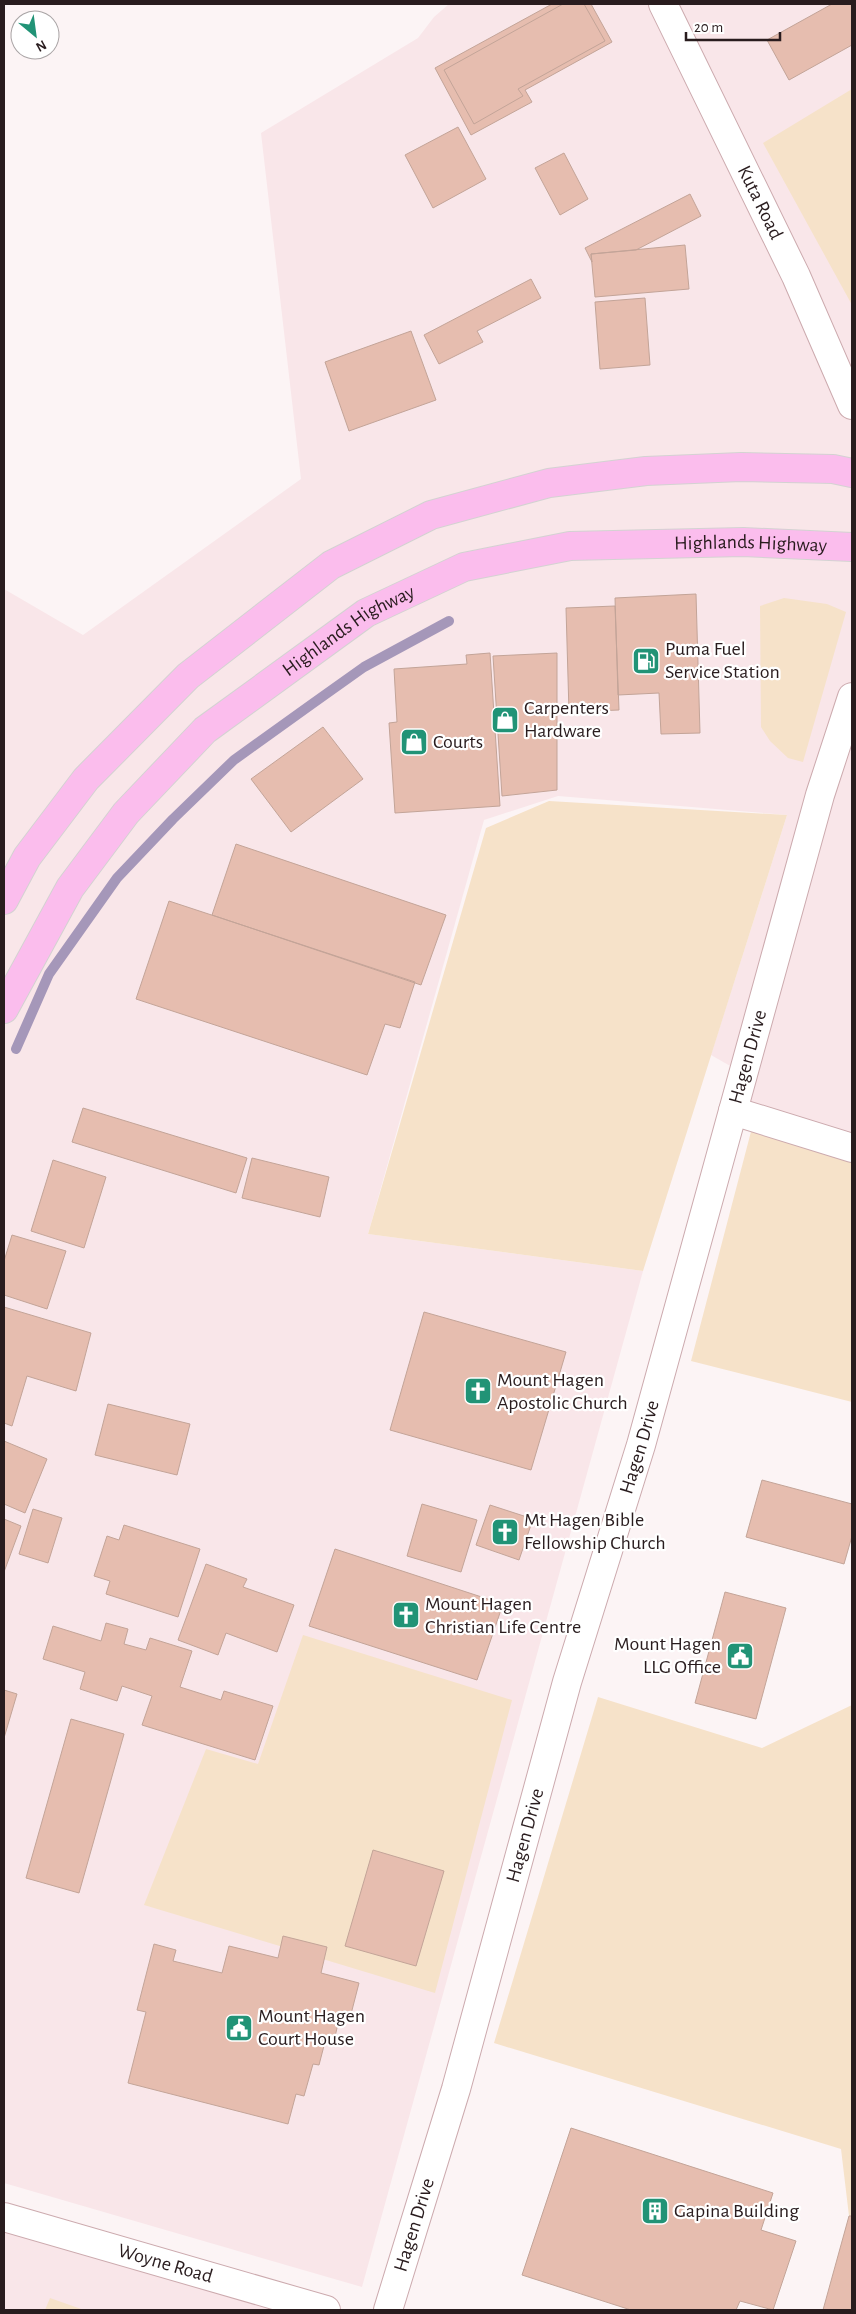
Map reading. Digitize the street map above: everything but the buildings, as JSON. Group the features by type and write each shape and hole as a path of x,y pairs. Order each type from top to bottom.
{"main road":[{"path":"4,900 28,857 86,779 188,676 331,565 431,515 549,483 646,471 741,467 833,469 852,473"},
{"name":"Highlands Highway","path":"4,1009 70,888 126,814 205,730 366,613 464,567 570,546 743,542 852,547"}],"street":[{"name":"Kuta Road","path":"663,4 796,276 852,405"},
{"name":"Hagen Drive","path":"388,2310 456,2088 567,1682 641,1445 820,795 852,697"},
{"path":"733,1111 852,1148"},
{"name":"Woyne Road","path":"4,2217 326,2310"}],"shaded area":[{"path":"449,4 852,4 852,1148 733,1111 746,1075 711,1055 787,815 558,796 484,820 368,1234 643,1271 362,2287 4,2183 4,589 83,635 301,479 261,133 418,38 434,17"},
{"path":"852,89 852,305 763,143"},
{"path":"784,598 827,604 846,612 803,762 788,758 770,741 761,727 760,606"},
{"path":"549,801 787,815 643,1271 368,1234 486,828"},
{"path":"753,1124 852,1157 852,1402 691,1361"},
{"path":"303,1635 512,1700 435,1993 144,1905 206,1749 258,1764"},
{"path":"598,1697 762,1748 852,1705 852,2310 825,2310 849,2216 841,2149 494,2043"},
{"path":"4,2219 326,2310 4,2310"},
{"path":"50,2298 84,2310 45,2310"}],"waterway":[{"path":"16,1049 49,974 117,878 173,819 234,760 312,704 364,667 449,621"}],"place":[{"name":"Puma Fuel Service Station","path":"646,661"},
{"name":"Carpenters Hardware","path":"505,720"},
{"name":"Courts","path":"414,742"},
{"name":"Mount Hagen Apostolic Church","path":"478,1391"},
{"name":"Mt Hagen Bible Fellowship Church","path":"505,1532"},
{"name":"Mount Hagen Christian Life Centre","path":"406,1615"},
{"name":"Mount Hagen LLG Office","path":"740,1656"},
{"name":"Mount Hagen Court House","path":"239,2028"},
{"name":"Gapina Building","path":"655,2211"}]}
